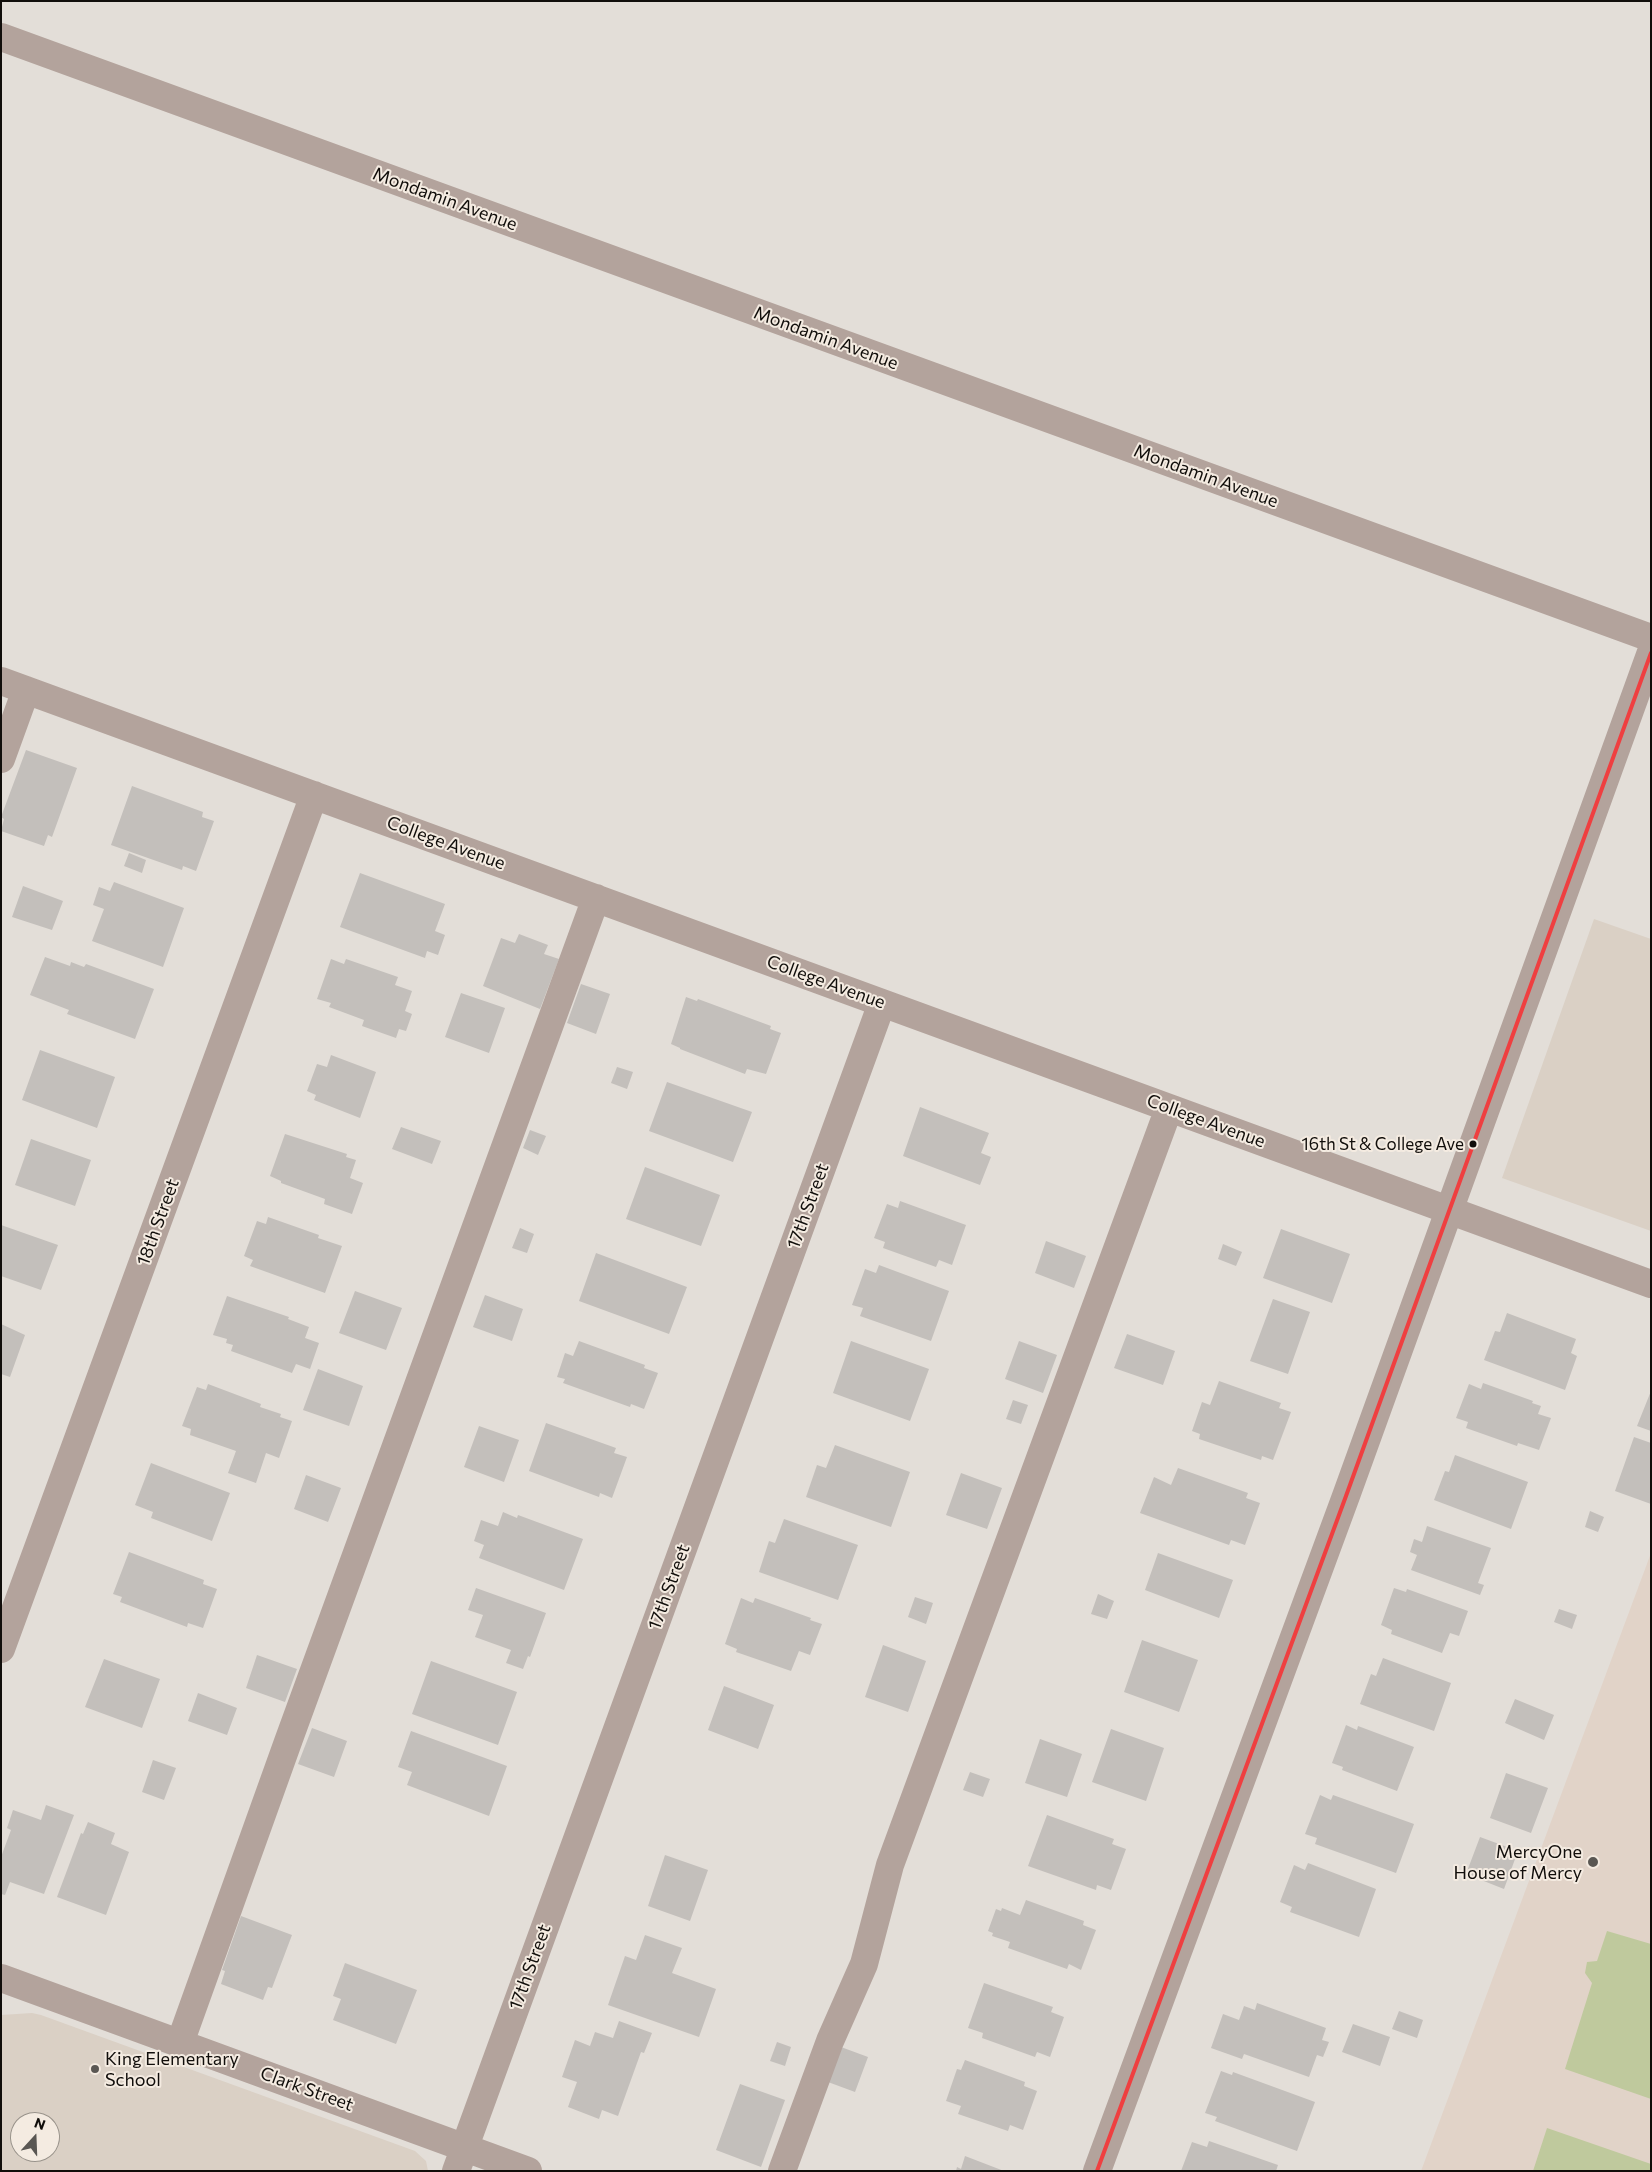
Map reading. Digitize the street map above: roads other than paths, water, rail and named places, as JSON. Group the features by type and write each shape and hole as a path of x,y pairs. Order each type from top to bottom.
{"street":[{"name":"Mondamin Avenue","path":"1,37 1651,638"},
{"path":"1097,2171 1346,1496 1651,652"},
{"path":"1,759 14,686"},
{"name":"College Avenue","path":"14,686 1651,1284"},
{"name":"18th Street","path":"1,1649 314,795"},
{"path":"180,2043 279,1766 596,898"},
{"name":"17th Street","path":"460,2159 882,1002"},
{"path":"782,2171 830,2041 864,1964 890,1865 1168,1108"},
{"name":"Clark Street","path":"1,1978 180,2043 460,2159 528,2171"}],"place":[{"name":"16th St & College Ave","path":"1473,1144"},
{"name":"MercyOne House of Mercy","path":"1593,1862"},
{"name":"King Elementary School","path":"95,2069"}]}
